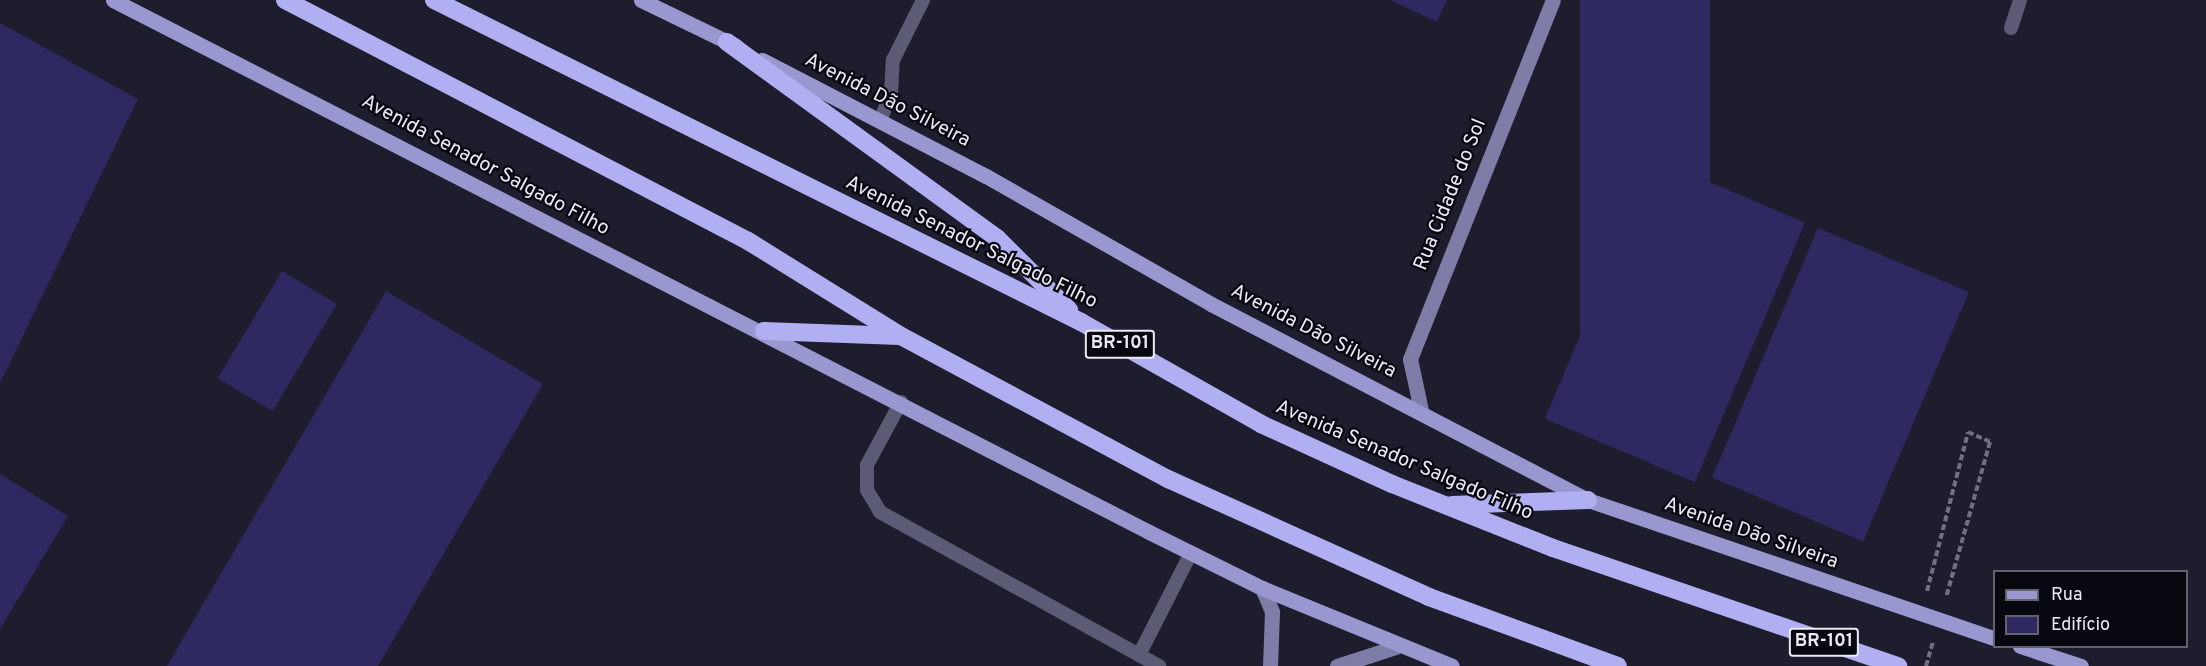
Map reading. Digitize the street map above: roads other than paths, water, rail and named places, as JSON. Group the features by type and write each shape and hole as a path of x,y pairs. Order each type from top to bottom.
{"highway":[{"path":"285,0 748,242 901,336 1277,532 1429,597 1618,666"},
{"name":"Avenida Senador Salgado Filho","path":"434,0 1081,322 1261,424 1444,505 1564,552 1898,666"},
{"path":"727,42 997,238 1081,322"},
{"path":"764,331 901,336"},
{"path":"1444,505 1588,500"}],"main road":[{"name":"Avenida Senador Salgado Filho","path":"113,0 764,331 1191,553 1262,588 1396,647 1452,666"},
{"name":"Avenida Dão Silveira","path":"641,0 880,121 1211,304 1421,410 1588,500 1921,615 1993,637"},
{"name":"Rua Cidade do Sol","path":"1421,410 1410,359 1553,0"},
{"path":"1262,588 1272,612 1270,666"},
{"path":"1337,666 1396,647"},
{"path":"2026,648 2081,666"}],"lane":[{"path":"880,121 891,94 892,60 923,0"},
{"path":"2011,28 2020,0"},
{"path":"901,402 867,465 867,490 880,512 1159,666"},
{"path":"1139,655 1191,553"}]}
